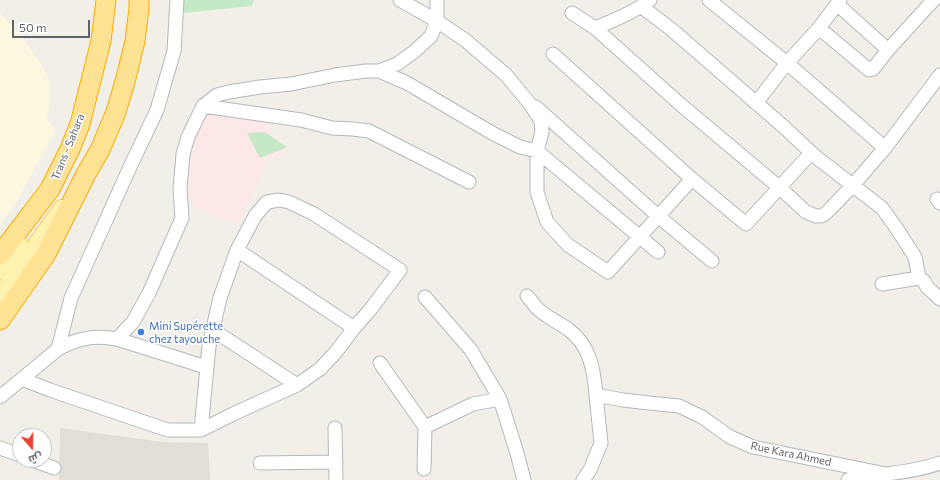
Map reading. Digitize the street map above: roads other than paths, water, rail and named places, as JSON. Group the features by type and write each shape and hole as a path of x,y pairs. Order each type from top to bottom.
{"highway":[{"name":"Trans - Sahara","path":"0,255 50,189 80,124 101,41 106,0"},
{"name":"Trans - Sahara","path":"0,320 46,254 86,174 100,150 118,106 126,78 135,40 139,0"}],"main road":[{"name":"Trans - Sahara","path":"0,295 86,174"},
{"path":"0,271 27,234 50,189"}],"street":[{"path":"58,350 71,298 157,110 174,51 176,0"},
{"path":"400,0 437,21 465,40 506,75 530,104 541,121 542,132 537,151 537,192 547,222 568,246 608,272 692,178"},
{"path":"117,339 132,322 149,293 182,218 180,189 183,154 188,137 204,106 217,95 230,92 291,84 335,75 379,71 397,64 414,52 431,36 437,21 437,0"},
{"path":"709,0 787,63 885,148"},
{"path":"756,103 787,63 819,28 838,2 888,50"},
{"path":"819,28 869,70 873,69 928,2"},
{"path":"595,28 646,3 671,29 784,127 811,153 882,208 915,257 920,278 940,299"},
{"path":"572,13 595,28 686,109 780,188 806,212 816,216 825,214 853,185 885,148 940,75"},
{"path":"553,54 746,224 811,153"},
{"path":"379,71 407,83 492,133 520,147 537,151 658,252"},
{"path":"522,94 658,216 712,261"},
{"path":"204,106 301,120 332,128 369,131 469,182"},
{"path":"22,379 168,430 201,430 297,385 320,369 336,352 370,310 400,270 314,214 289,202 279,200 267,202 254,216 237,250 220,298 206,367 201,430"},
{"path":"237,250 354,328"},
{"path":"882,284 920,278"},
{"path":"528,296 538,309 569,330 580,340 588,352 595,378 601,443 590,470 583,480"},
{"path":"425,297 471,350 500,399 524,480"},
{"path":"213,330 297,385"},
{"path":"0,397 58,350 80,339 86,338 105,337 117,339 206,367"},
{"path":"380,363 425,427 424,469"},
{"name":"Rue Kara Ahmed","path":"596,395 630,401 679,406 702,418 730,437 753,447 886,474 908,471 940,463"},
{"path":"425,427 473,404 500,399"},
{"path":"335,428 336,480"},
{"path":"0,448 12,452"},
{"path":"260,463 336,462"},
{"path":"848,480 886,474"}],"place":[{"name":"Mini Supérette chez tayouche","path":"141,332"}]}
